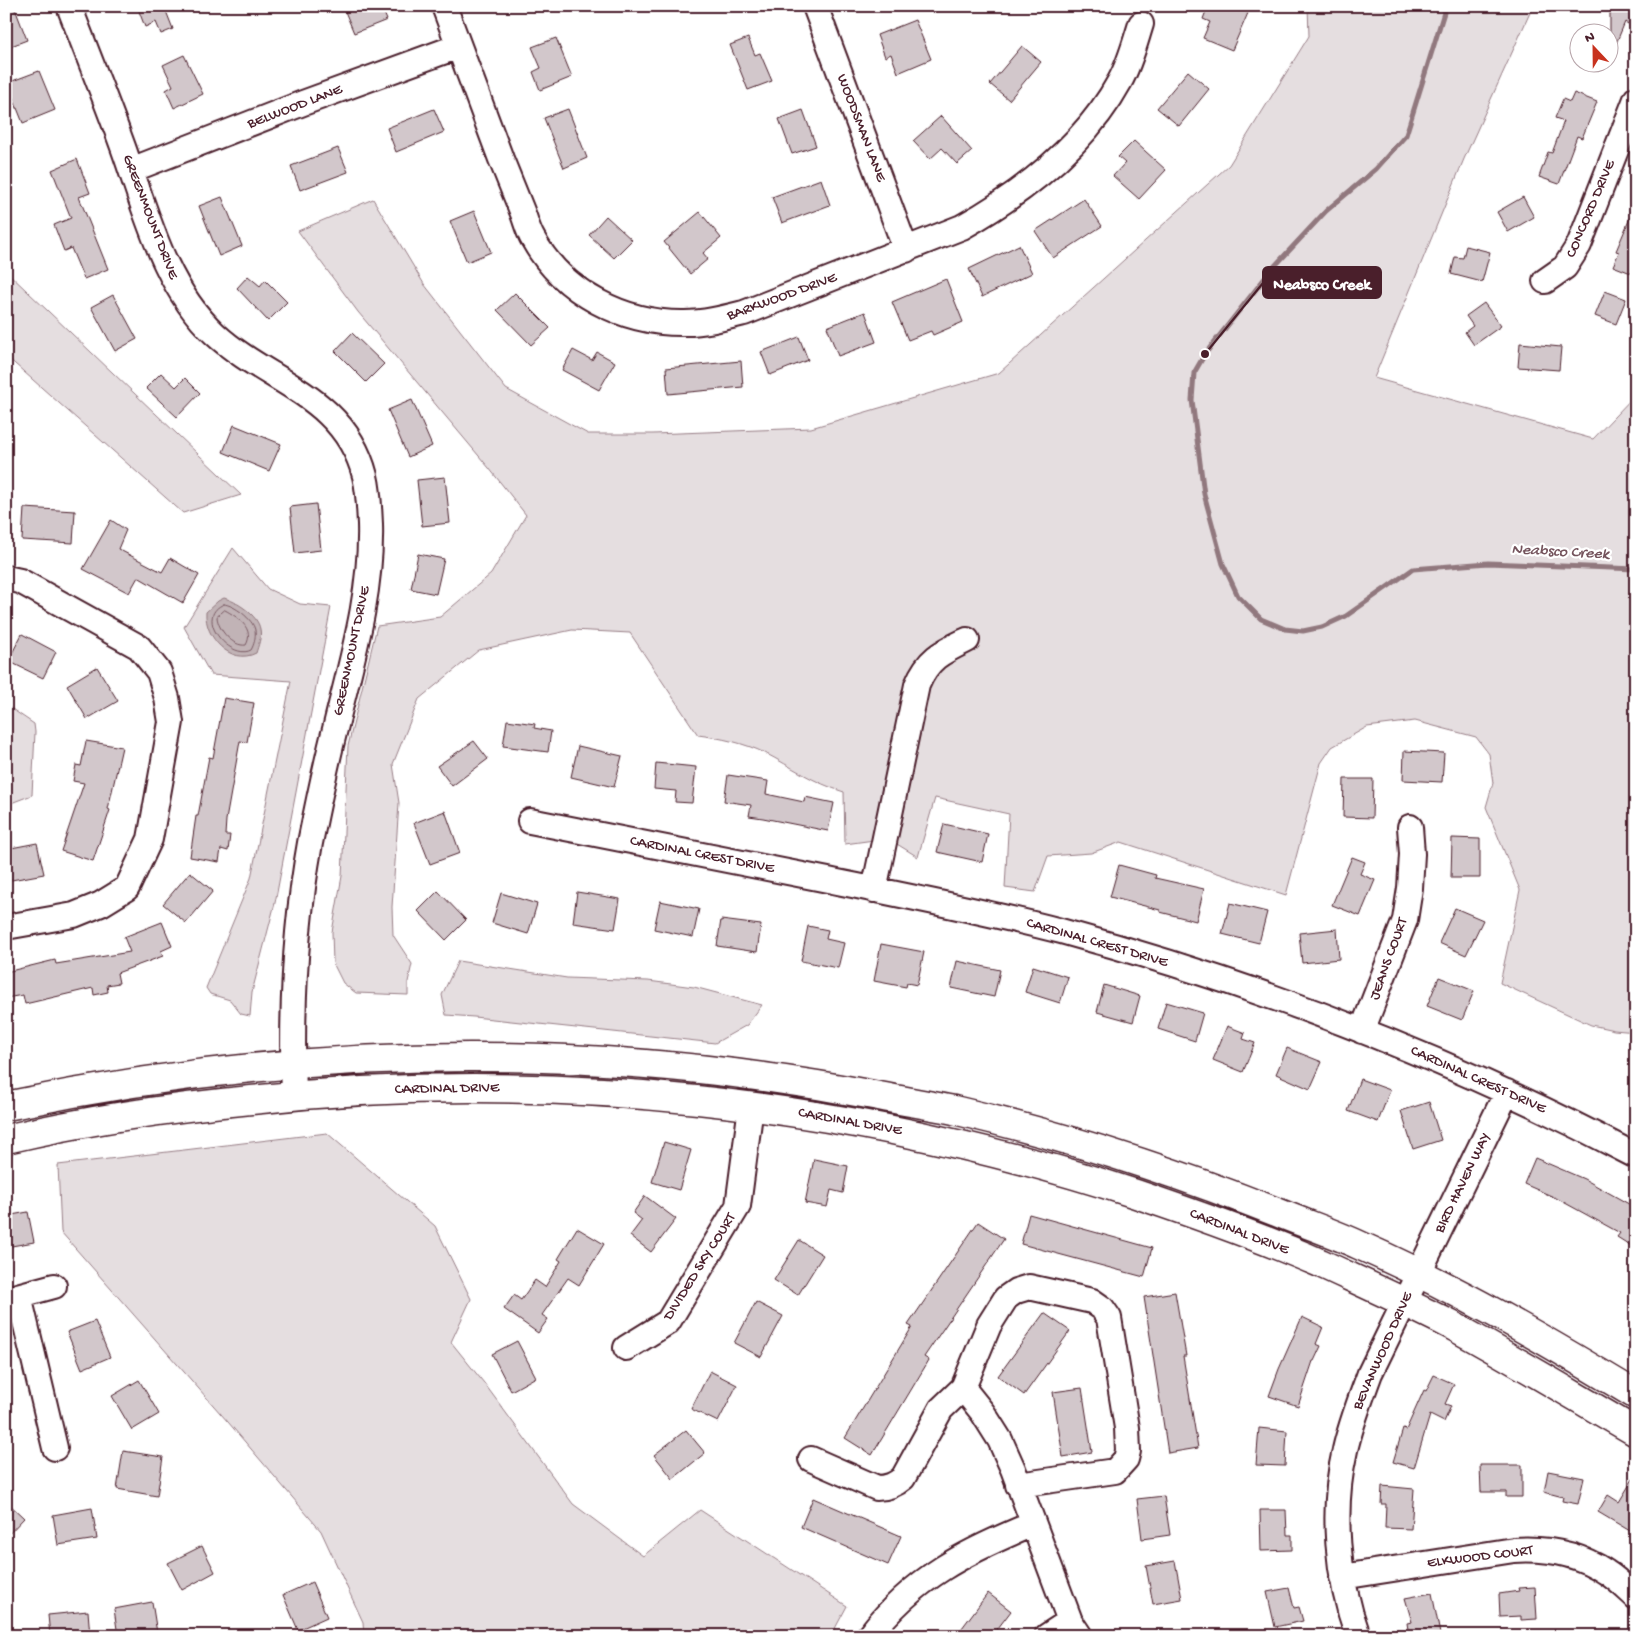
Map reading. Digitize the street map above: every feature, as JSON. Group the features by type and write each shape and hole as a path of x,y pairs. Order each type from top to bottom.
{"main road":[{"name":"CARDINAL DRIVE","path":"6,1106 146,1081 225,1070 389,1058 457,1056 554,1058 674,1066 746,1073 825,1085 952,1110 1035,1131 1116,1155 1226,1192 1358,1244 1419,1274 1552,1345 1636,1396"},
{"name":"CARDINAL DRIVE","path":"6,1139 116,1117 181,1107 294,1095 382,1090 482,1088 582,1090 751,1106 818,1116 904,1132 1005,1155 1086,1178 1244,1232 1318,1262 1446,1323 1552,1381 1636,1432"}],"street":[{"name":"GREENMOUNT DRIVE","path":"69,6 165,264 178,290 195,313 233,349 308,396 327,412 343,430 355,451 364,473 369,496 369,564 361,625 328,756 310,845 300,913 294,982 292,1064 294,1095"},
{"name":"BARKWOOD DRIVE","path":"444,6 532,238 547,260 564,279 584,295 604,305 630,315 657,321 684,323 712,321 744,313 906,250 962,226 994,209 1024,188 1052,164 1104,106 1120,80 1132,53 1141,24"},
{"name":"WOODSMAN LANE","path":"816,6 906,250"},
{"name":"BELWOOD LANE","path":"131,170 303,103 459,46"},
{"name":"CONCORD DRIVE","path":"1545,281 1565,267 1579,245 1631,125 1636,99"},
{"path":"6,578 20,581 140,647 159,672 171,722 150,839 127,888 102,904 74,915 6,927"},
{"path":"874,890 917,685 922,673 932,660 942,652 967,640"},
{"name":"CARDINAL CREST DRIVE","path":"530,821 961,907 1149,956 1255,990 1362,1030 1507,1092 1636,1156"},
{"name":"JEANS COURT","path":"1362,1030 1405,920 1410,888 1412,854 1410,827"},
{"name":"BIRD HAVEN WAY","path":"1419,1274 1507,1092"},
{"name":"DIVIDED SKY COURT","path":"626,1348 668,1322 738,1206 751,1106"},
{"name":"BEVANWOOD DRIVE","path":"1358,1636 1342,1577 1338,1520 1340,1481 1345,1451 1355,1411 1370,1373 1419,1274"},
{"path":"54,1286 12,1298 55,1448"},
{"path":"811,1459 877,1488 895,1485 903,1478 941,1409 963,1388 990,1325 1006,1298 1016,1290 1029,1286 1092,1301 1102,1308 1110,1318 1128,1428 1128,1451 1126,1459 1115,1471 1018,1485"},
{"path":"963,1388 983,1413 1000,1440 1075,1628 1047,1636"},
{"path":"869,1636 881,1620 906,1595 933,1573 996,1539 1033,1524"},
{"name":"ELKWOOD COURT","path":"1342,1577 1514,1550 1532,1549 1574,1556 1600,1568 1636,1597"}],"shaded area":[{"path":"1308,6 1533,6 1464,159 1374,378 1593,439 1636,394 1636,1032 1591,1025 1500,983 1520,890 1486,807 1493,783 1489,754 1476,737 1415,721 1367,727 1332,747 1321,763 1286,895 1121,842 1091,853 1048,856 1035,892 1005,888 1009,814 935,798 918,857 892,841 874,840 845,844 844,792 813,779 757,749 732,741 698,735 630,633 572,630 479,650 419,699 393,764 399,803 392,907 393,935 412,964 408,982 408,995 356,993 343,983 333,963 332,932 342,876 348,746 377,626 440,617 491,574 526,515 358,312 298,231 373,199 424,284 506,389 588,434 653,434 811,428 999,373 1229,165 1309,36"},
{"path":"6,271 241,495 183,513 6,356"},
{"path":"233,548 268,589 300,604 331,607 275,903 252,992 250,1016 241,1014 230,1000 210,994 206,988 251,878 291,681 211,675 184,627"},
{"path":"6,705 34,724 35,732 32,795 6,805"},
{"path":"458,961 567,978 648,981 694,987 762,1005 747,1025 715,1043 446,1015 442,995"},
{"path":"327,1133 435,1226 471,1299 451,1342 484,1383 573,1504 643,1556 700,1510 847,1606 831,1636 364,1636 363,1622 321,1531 61,1232 58,1165"}],"water":[{"path":"224,598 246,609 258,624 260,641 256,653 247,656 237,656 221,647 209,631 206,612"}],"building":[{"path":"6,6 14,6 27,40 6,48"},
{"path":"137,6 164,6 173,29 161,34 156,22 145,27"},
{"path":"352,6 381,6 387,20 354,33 344,9"},
{"path":"1208,6 1233,6 1248,13 1232,50 1203,38 1210,22 1203,19"},
{"path":"1610,6 1635,6 1628,24 1625,22 1620,34 1620,22 1610,22"},
{"path":"915,20 931,59 898,73 891,54 885,57 877,35"},
{"path":"556,38 572,77 540,90 533,72 541,68 532,47"},
{"path":"748,38 755,55 760,53 772,81 748,90 730,45"},
{"path":"1022,46 1041,62 1009,100 990,84"},
{"path":"184,55 203,94 174,108 166,90 173,86 163,65"},
{"path":"39,71 55,110 23,123 7,83"},
{"path":"1188,71 1209,89 1179,126 1157,108"},
{"path":"1574,93 1597,102 1582,138 1577,136 1559,184 1539,177 1548,152 1552,153 1564,121 1555,118 1563,99 1570,102"},
{"path":"434,109 444,132 396,152 387,128"},
{"path":"568,109 587,158 564,168 544,118"},
{"path":"803,110 816,146 792,154 779,119"},
{"path":"941,116 972,151 957,164 942,148 930,159 913,141"},
{"path":"1134,141 1166,170 1139,199 1113,176 1125,163 1118,157"},
{"path":"338,148 348,172 300,190 291,166"},
{"path":"77,159 90,193 79,197 108,269 84,279 71,248 64,251 54,225 71,218 52,170"},
{"path":"821,179 830,205 782,223 772,197"},
{"path":"222,197 242,246 219,256 199,206"},
{"path":"1523,197 1534,217 1508,232 1497,212"},
{"path":"1084,199 1102,226 1053,258 1035,231"},
{"path":"1636,204 1636,275 1613,266 1619,252 1616,251"},
{"path":"474,211 491,252 467,262 450,221"},
{"path":"700,212 721,238 703,253 708,259 690,274 664,242"},
{"path":"606,216 632,240 614,258 589,235"},
{"path":"1019,245 1032,273 982,297 969,269"},
{"path":"1466,246 1490,252 1482,282 1451,274 1455,257 1463,258"},
{"path":"248,276 260,286 265,280 287,302 268,321 237,288"},
{"path":"946,279 963,322 933,335 931,331 908,340 892,302"},
{"path":"1605,291 1626,299 1616,324 1595,316"},
{"path":"515,293 550,328 531,345 497,310"},
{"path":"113,295 137,339 115,351 91,307"},
{"path":"1484,303 1501,326 1474,345 1465,332 1473,326 1466,316"},
{"path":"865,312 876,342 838,356 827,327"},
{"path":"352,333 384,364 366,382 335,351"},
{"path":"799,337 808,360 770,375 761,352"},
{"path":"1520,343 1561,347 1559,370 1518,367"},
{"path":"573,350 592,360 597,352 615,362 599,390 562,370"},
{"path":"741,361 743,387 668,394 666,368"},
{"path":"161,373 176,387 185,378 200,393 177,417 146,388"},
{"path":"412,400 432,446 408,457 388,410"},
{"path":"234,425 281,444 269,471 223,452"},
{"path":"445,477 450,523 422,526 417,480"},
{"path":"316,504 321,550 295,553 290,507"},
{"path":"24,508 75,511 73,543 22,540"},
{"path":"111,520 126,530 118,549 162,572 170,558 199,575 183,603 138,577 129,593 83,569"},
{"path":"418,554 444,559 436,594 411,589"},
{"path":"22,634 56,652 43,678 8,661"},
{"path":"97,667 118,701 87,719 67,685"},
{"path":"224,698 254,703 247,742 240,741 226,820 225,835 230,835 228,851 221,849 219,862 190,857 196,816 198,816 209,757 213,758"},
{"path":"507,720 535,724 534,728 551,731 548,752 503,746"},
{"path":"86,741 122,747 108,809 110,810 93,861 61,851 84,783 73,781 76,765 81,766"},
{"path":"474,741 488,759 452,786 437,766"},
{"path":"578,746 622,756 614,787 571,777"},
{"path":"1404,751 1444,753 1442,782 1403,780"},
{"path":"656,763 696,767 692,803 675,802 676,791 654,789"},
{"path":"728,775 768,781 766,794 804,802 805,797 834,803 828,831 749,816 751,805 724,801"},
{"path":"1344,779 1373,779 1372,818 1343,817"},
{"path":"445,811 460,853 430,864 414,823"},
{"path":"944,824 988,834 982,862 937,852"},
{"path":"1452,838 1480,839 1480,878 1451,878"},
{"path":"37,843 44,874 6,881 6,849"},
{"path":"1352,857 1365,862 1360,874 1375,880 1360,916 1332,905"},
{"path":"1119,865 1156,875 1155,878 1204,889 1196,921 1110,897"},
{"path":"190,872 213,891 186,923 163,904"},
{"path":"438,891 466,920 446,940 418,911"},
{"path":"577,892 620,899 615,929 573,923"},
{"path":"501,893 537,904 528,934 492,923"},
{"path":"660,901 699,909 693,937 654,929"},
{"path":"1230,903 1267,912 1259,943 1222,934"},
{"path":"1455,908 1483,920 1466,955 1439,943"},
{"path":"721,920 761,925 757,952 717,946"},
{"path":"162,922 172,946 161,951 163,956 117,973 119,983 107,985 108,992 94,995 93,988 25,1004 23,995 6,998 6,972 55,960 56,964 130,952 124,937"},
{"path":"808,926 828,930 826,939 844,943 838,968 801,961"},
{"path":"1337,929 1339,959 1302,963 1299,933"},
{"path":"881,944 924,952 917,985 907,983 906,987 874,981"},
{"path":"957,961 1000,970 994,997 951,988"},
{"path":"1033,966 1068,977 1060,1003 1025,992"},
{"path":"1439,977 1474,991 1462,1020 1427,1006"},
{"path":"1104,985 1140,996 1133,1022 1097,1012"},
{"path":"1166,1002 1203,1013 1195,1041 1158,1029"},
{"path":"1227,1026 1245,1033 1243,1039 1255,1043 1243,1072 1213,1060"},
{"path":"1287,1048 1322,1062 1310,1089 1276,1074"},
{"path":"1360,1079 1390,1090 1378,1122 1348,1111"},
{"path":"1429,1102 1441,1140 1413,1149 1401,1111"},
{"path":"664,1142 691,1150 679,1190 652,1182"},
{"path":"1535,1158 1584,1179 1636,1208 1636,1249 1617,1237 1620,1233 1556,1198 1524,1184"},
{"path":"814,1159 848,1166 843,1193 831,1190 827,1207 805,1203"},
{"path":"645,1196 676,1219 651,1252 630,1236 642,1220 633,1213"},
{"path":"28,1212 34,1242 6,1247 6,1216"},
{"path":"1029,1214 1152,1248 1144,1277 1021,1244"},
{"path":"978,1222 1004,1239 924,1357 929,1360 872,1455 845,1438 912,1327 908,1325"},
{"path":"577,1228 604,1244 579,1285 568,1278 542,1315 548,1319 538,1333 504,1309 514,1295 521,1300 535,1280 545,1287 561,1261 558,1259"},
{"path":"799,1240 823,1255 798,1295 774,1280"},
{"path":"1175,1292 1186,1356 1183,1356 1198,1448 1168,1453 1144,1297"},
{"path":"756,1302 783,1316 761,1357 734,1343"},
{"path":"1044,1313 1070,1331 1024,1395 998,1376"},
{"path":"1302,1317 1323,1327 1316,1344 1321,1346 1313,1361 1298,1406 1269,1396"},
{"path":"95,1321 110,1357 82,1369 67,1332"},
{"path":"517,1341 536,1377 511,1391 492,1354"},
{"path":"710,1371 737,1385 718,1422 691,1409"},
{"path":"1434,1375 1454,1384 1445,1404 1451,1406 1444,1422 1430,1415 1414,1468 1393,1462 1403,1429 1406,1430 1424,1390 1426,1391"},
{"path":"139,1380 159,1414 132,1430 112,1396"},
{"path":"1082,1388 1092,1452 1063,1457 1053,1392"},
{"path":"1259,1428 1287,1431 1285,1466 1256,1465"},
{"path":"686,1430 705,1453 673,1479 654,1455"},
{"path":"123,1451 163,1457 157,1496 117,1489"},
{"path":"1480,1465 1522,1465 1522,1497 1506,1497 1506,1492 1481,1492"},
{"path":"1548,1471 1584,1478 1578,1504 1562,1501 1563,1497 1544,1492"},
{"path":"1636,1474 1636,1522 1630,1531 1598,1512 1608,1495 1619,1502"},
{"path":"1382,1486 1414,1489 1411,1529 1385,1528 1386,1504 1381,1504"},
{"path":"1164,1496 1170,1535 1142,1539 1137,1499"},
{"path":"813,1498 901,1536 888,1565 801,1527"},
{"path":"6,1501 24,1518 6,1537"},
{"path":"92,1508 97,1539 58,1545 53,1515"},
{"path":"1260,1510 1286,1510 1287,1535 1292,1535 1292,1550 1261,1551"},
{"path":"202,1546 215,1572 182,1590 168,1563"},
{"path":"1175,1561 1182,1599 1153,1604 1146,1566"},
{"path":"312,1582 327,1617 298,1630 283,1595"},
{"path":"1535,1587 1537,1619 1521,1620 1521,1616 1500,1617 1499,1594 1519,1591 1518,1588"},
{"path":"1289,1588 1294,1608 1299,1607 1303,1621 1275,1627 1267,1592"},
{"path":"988,1593 1011,1611 992,1636 956,1636"},
{"path":"1432,1593 1440,1634 1409,1636 1407,1623 1412,1622 1405,1598"},
{"path":"152,1602 157,1633 141,1636 118,1636 114,1609"},
{"path":"88,1611 90,1636 50,1636 48,1615"}],"waterway":[{"name":"Neabsco Creek","path":"1446,6 1406,135 1376,169 1326,211 1272,269 1205,354 1194,373 1192,400 1204,494 1223,564 1238,596 1261,619 1285,629 1303,631 1322,627 1346,616 1413,569 1488,563 1636,569"}],"place":[{"name":"Neabsco Creek","path":"1205,354"}]}
